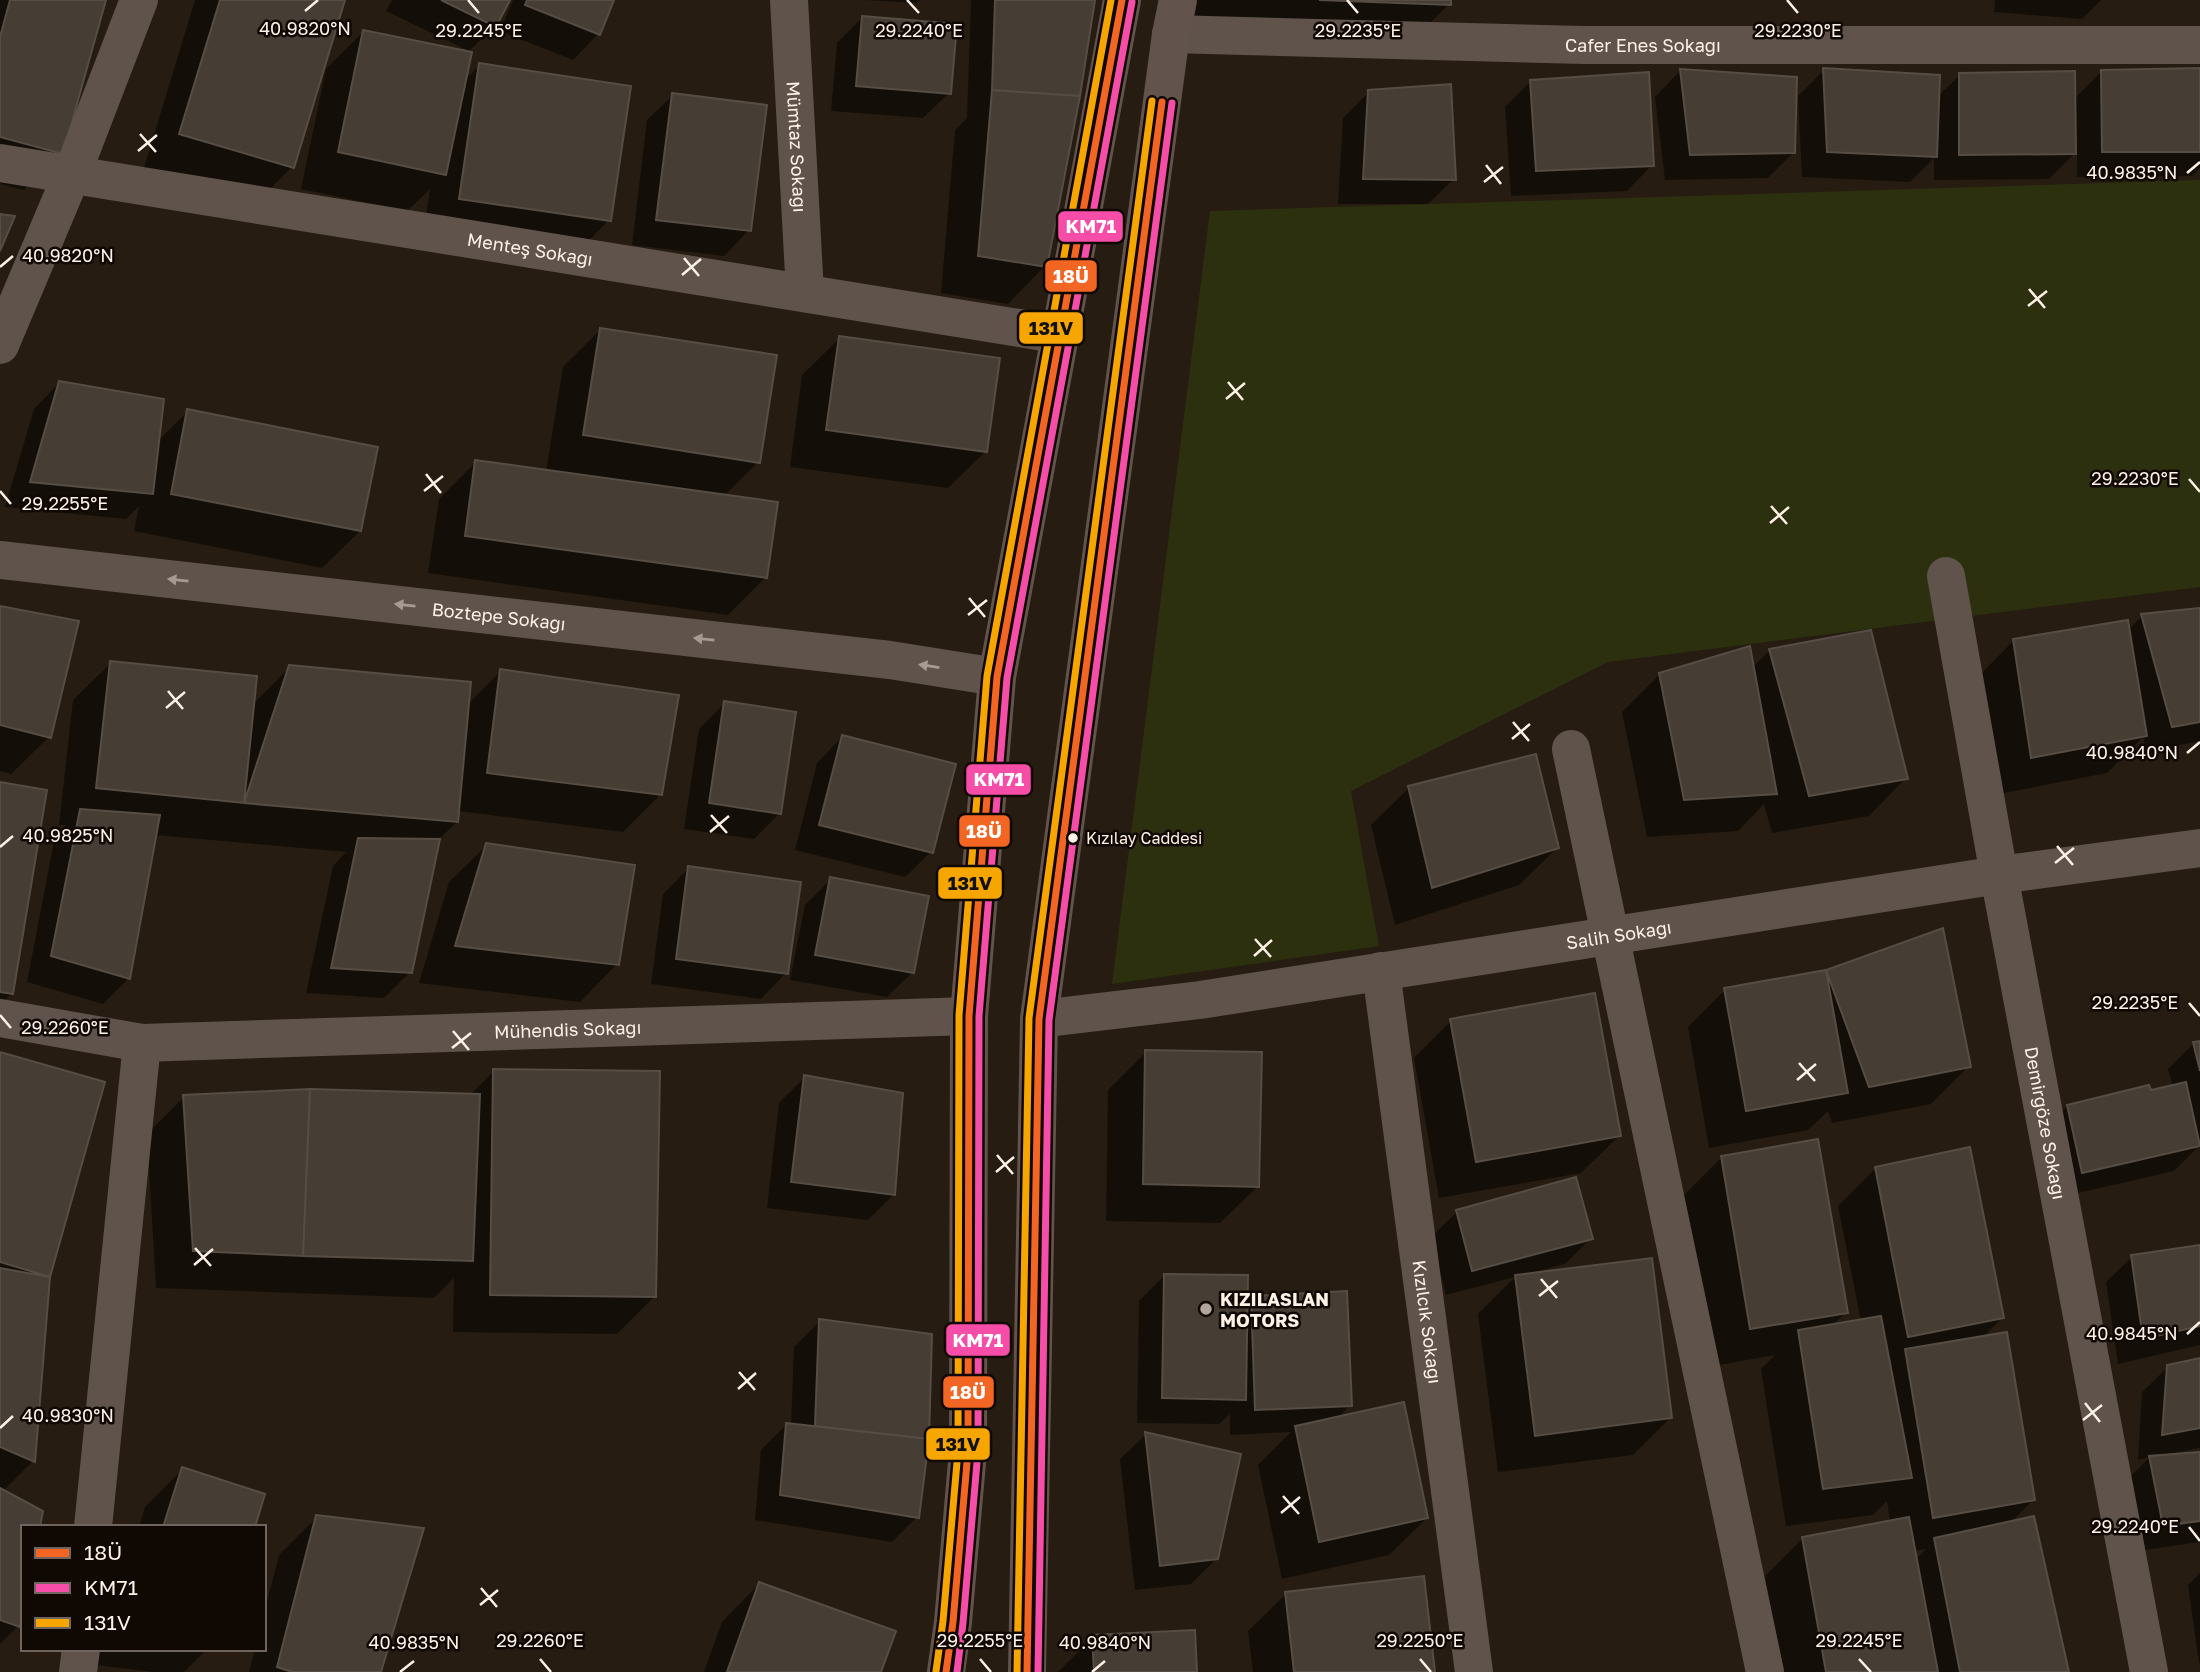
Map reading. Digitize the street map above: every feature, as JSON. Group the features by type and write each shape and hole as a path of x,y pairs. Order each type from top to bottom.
{"main road":[{"path":"946,1672 968,1451 969,1016 997,677 1122,0"},
{"path":"1027,1672 1039,1019 1174,17"}],"street":[{"path":"0,345 72,174 139,0"},
{"name":"Mümtaz Sokağı","path":"789,0 805,293"},
{"name":"Cafer Enes Sokağı","path":"1174,17 1584,45 2200,45"},
{"name":"Menteş Sokağı","path":"0,163 1062,335"},
{"name":"Boztepe Sokağı","path":"0,560 890,660 997,677"},
{"name":"Demirgöze Sokağı","path":"1946,576 1999,875 2149,1672"},
{"path":"1571,749 1765,1672"},
{"name":"Salih Sokağı","path":"1039,1019 1199,1000 1999,875 2200,848"},
{"name":"Kızılcık Sokağı","path":"1381,971 1474,1672"},
{"name":"Mühendis Sokağı","path":"0,1018 142,1043 969,1016"},
{"path":"93,1525 142,1043"},
{"path":"78,1672 81,1651"}],"green space":[{"path":"2200,180 2200,587 1608,662 1351,791 1379,946 1112,984 1210,211"}],"building":[{"path":"10,0 106,0 63,154 0,137 0,37"},
{"path":"220,0 345,0 294,168 179,134"},
{"path":"441,0 510,0 496,27"},
{"path":"527,0 614,0 600,35 525,5"},
{"path":"995,0 1095,0 1080,96 992,90"},
{"path":"1319,0 1451,0 1451,5"},
{"path":"862,16 957,24 951,94 856,86"},
{"path":"363,30 472,52 446,175 338,152"},
{"path":"479,63 631,86 611,221 459,199"},
{"path":"1823,68 1940,75 1937,157 1827,152"},
{"path":"2200,68 2200,152 2102,152 2101,70"},
{"path":"1680,69 1797,77 1795,153 1690,155"},
{"path":"2075,71 2076,154 1959,155 1959,73"},
{"path":"1649,72 1654,166 1536,171 1530,80"},
{"path":"1451,84 1456,180 1363,179 1368,90"},
{"path":"992,90 1080,96 1047,267 978,256"},
{"path":"672,93 767,105 751,231 656,220"},
{"path":"0,214 15,216 0,251"},
{"path":"600,328 777,355 760,463 583,435"},
{"path":"839,336 1000,358 987,452 826,430"},
{"path":"59,381 164,399 153,494 30,482"},
{"path":"187,409 378,447 361,531 171,494"},
{"path":"475,460 778,502 767,578 465,536"},
{"path":"0,606 79,621 51,738 0,725"},
{"path":"2200,608 2200,722 2172,727 2141,614"},
{"path":"2128,620 2147,736 2031,758 2013,639"},
{"path":"1871,630 1908,779 1809,796 1769,649"},
{"path":"1750,646 1777,794 1684,800 1659,673"},
{"path":"110,661 257,676 244,803 96,788"},
{"path":"289,665 471,682 458,822 244,803"},
{"path":"500,669 679,695 662,795 487,773"},
{"path":"724,701 796,712 781,814 709,803"},
{"path":"842,735 956,764 933,853 819,825"},
{"path":"1536,754 1559,848 1432,888 1408,786"},
{"path":"0,782 47,790 13,994 0,992"},
{"path":"80,809 160,815 130,979 51,956"},
{"path":"358,838 440,839 412,973 331,968"},
{"path":"486,843 635,865 619,965 455,946"},
{"path":"688,866 801,882 788,974 676,959"},
{"path":"830,877 929,896 914,973 815,955"},
{"path":"1943,928 1971,1067 1869,1087 1826,970"},
{"path":"1826,970 1848,1093 1746,1111 1724,988"},
{"path":"1595,993 1621,1136 1476,1162 1450,1019"},
{"path":"2200,1041 2200,1071 2193,1042"},
{"path":"1145,1050 1262,1052 1259,1187 1143,1184"},
{"path":"0,1052 105,1082 50,1277 0,1262"},
{"path":"493,1069 660,1071 656,1297 490,1295"},
{"path":"804,1075 903,1093 895,1195 791,1182"},
{"path":"2186,1082 2200,1146 2082,1173 2067,1105 2149,1085 2151,1090"},
{"path":"310,1089 303,1256 193,1251 183,1095"},
{"path":"310,1089 480,1094 473,1261 303,1256"},
{"path":"1818,1139 1848,1313 1750,1329 1721,1156"},
{"path":"1970,1147 2004,1318 1908,1337 1875,1167"},
{"path":"1576,1177 1593,1239 1472,1271 1456,1210"},
{"path":"2200,1245 2200,1326 2143,1339 2131,1255"},
{"path":"1652,1258 1672,1418 1535,1436 1515,1275"},
{"path":"0,1268 50,1277 35,1462 0,1447"},
{"path":"1164,1274 1248,1275 1246,1400 1162,1398"},
{"path":"1347,1291 1352,1406 1255,1410 1251,1296"},
{"path":"1881,1316 1912,1478 1823,1489 1798,1330"},
{"path":"819,1319 932,1334 929,1439 815,1426"},
{"path":"2007,1332 2035,1500 1933,1518 1905,1349"},
{"path":"2200,1358 2200,1428 2162,1435 2167,1365"},
{"path":"1404,1402 1428,1518 1319,1542 1295,1426"},
{"path":"786,1423 929,1439 919,1518 780,1495"},
{"path":"1145,1432 1241,1454 1218,1559 1160,1566"},
{"path":"2200,1452 2200,1521 2163,1526 2149,1456"},
{"path":"182,1467 265,1494 256,1525 164,1525"},
{"path":"0,1488 43,1511 40,1525 21,1525 20,1627 0,1620"},
{"path":"316,1515 424,1528 381,1672 292,1672 277,1667"},
{"path":"2034,1516 2069,1672 1960,1672 1934,1538"},
{"path":"1909,1517 1938,1672 1826,1672 1802,1537"},
{"path":"1424,1576 1435,1672 1294,1672 1285,1592"},
{"path":"759,1582 896,1631 881,1672 727,1672"},
{"path":"1195,1630 1197,1672 1094,1672 1092,1635"}],"transit line":[{"name":"131V","path":"936,1671 958,1451 959,1015 987,676 1111,0"},
{"name":"18Ü","path":"946,1672 968,1451 969,1016 997,677 1122,0"},
{"name":"KM71","path":"957,1672 978,1451 979,1016 1007,678 1132,2"},
{"name":"131V","path":"1017,1672 1029,1018 1152,101"},
{"name":"18Ü","path":"1027,1672 1039,1019 1162,102"},
{"name":"KM71","path":"1038,1672 1049,1020 1172,103"}],"place":[{"name":"Kızılay Caddesi","path":"1073,838"},
{"name":"KIZILASLAN MOTORS","path":"1206,1309"}]}
